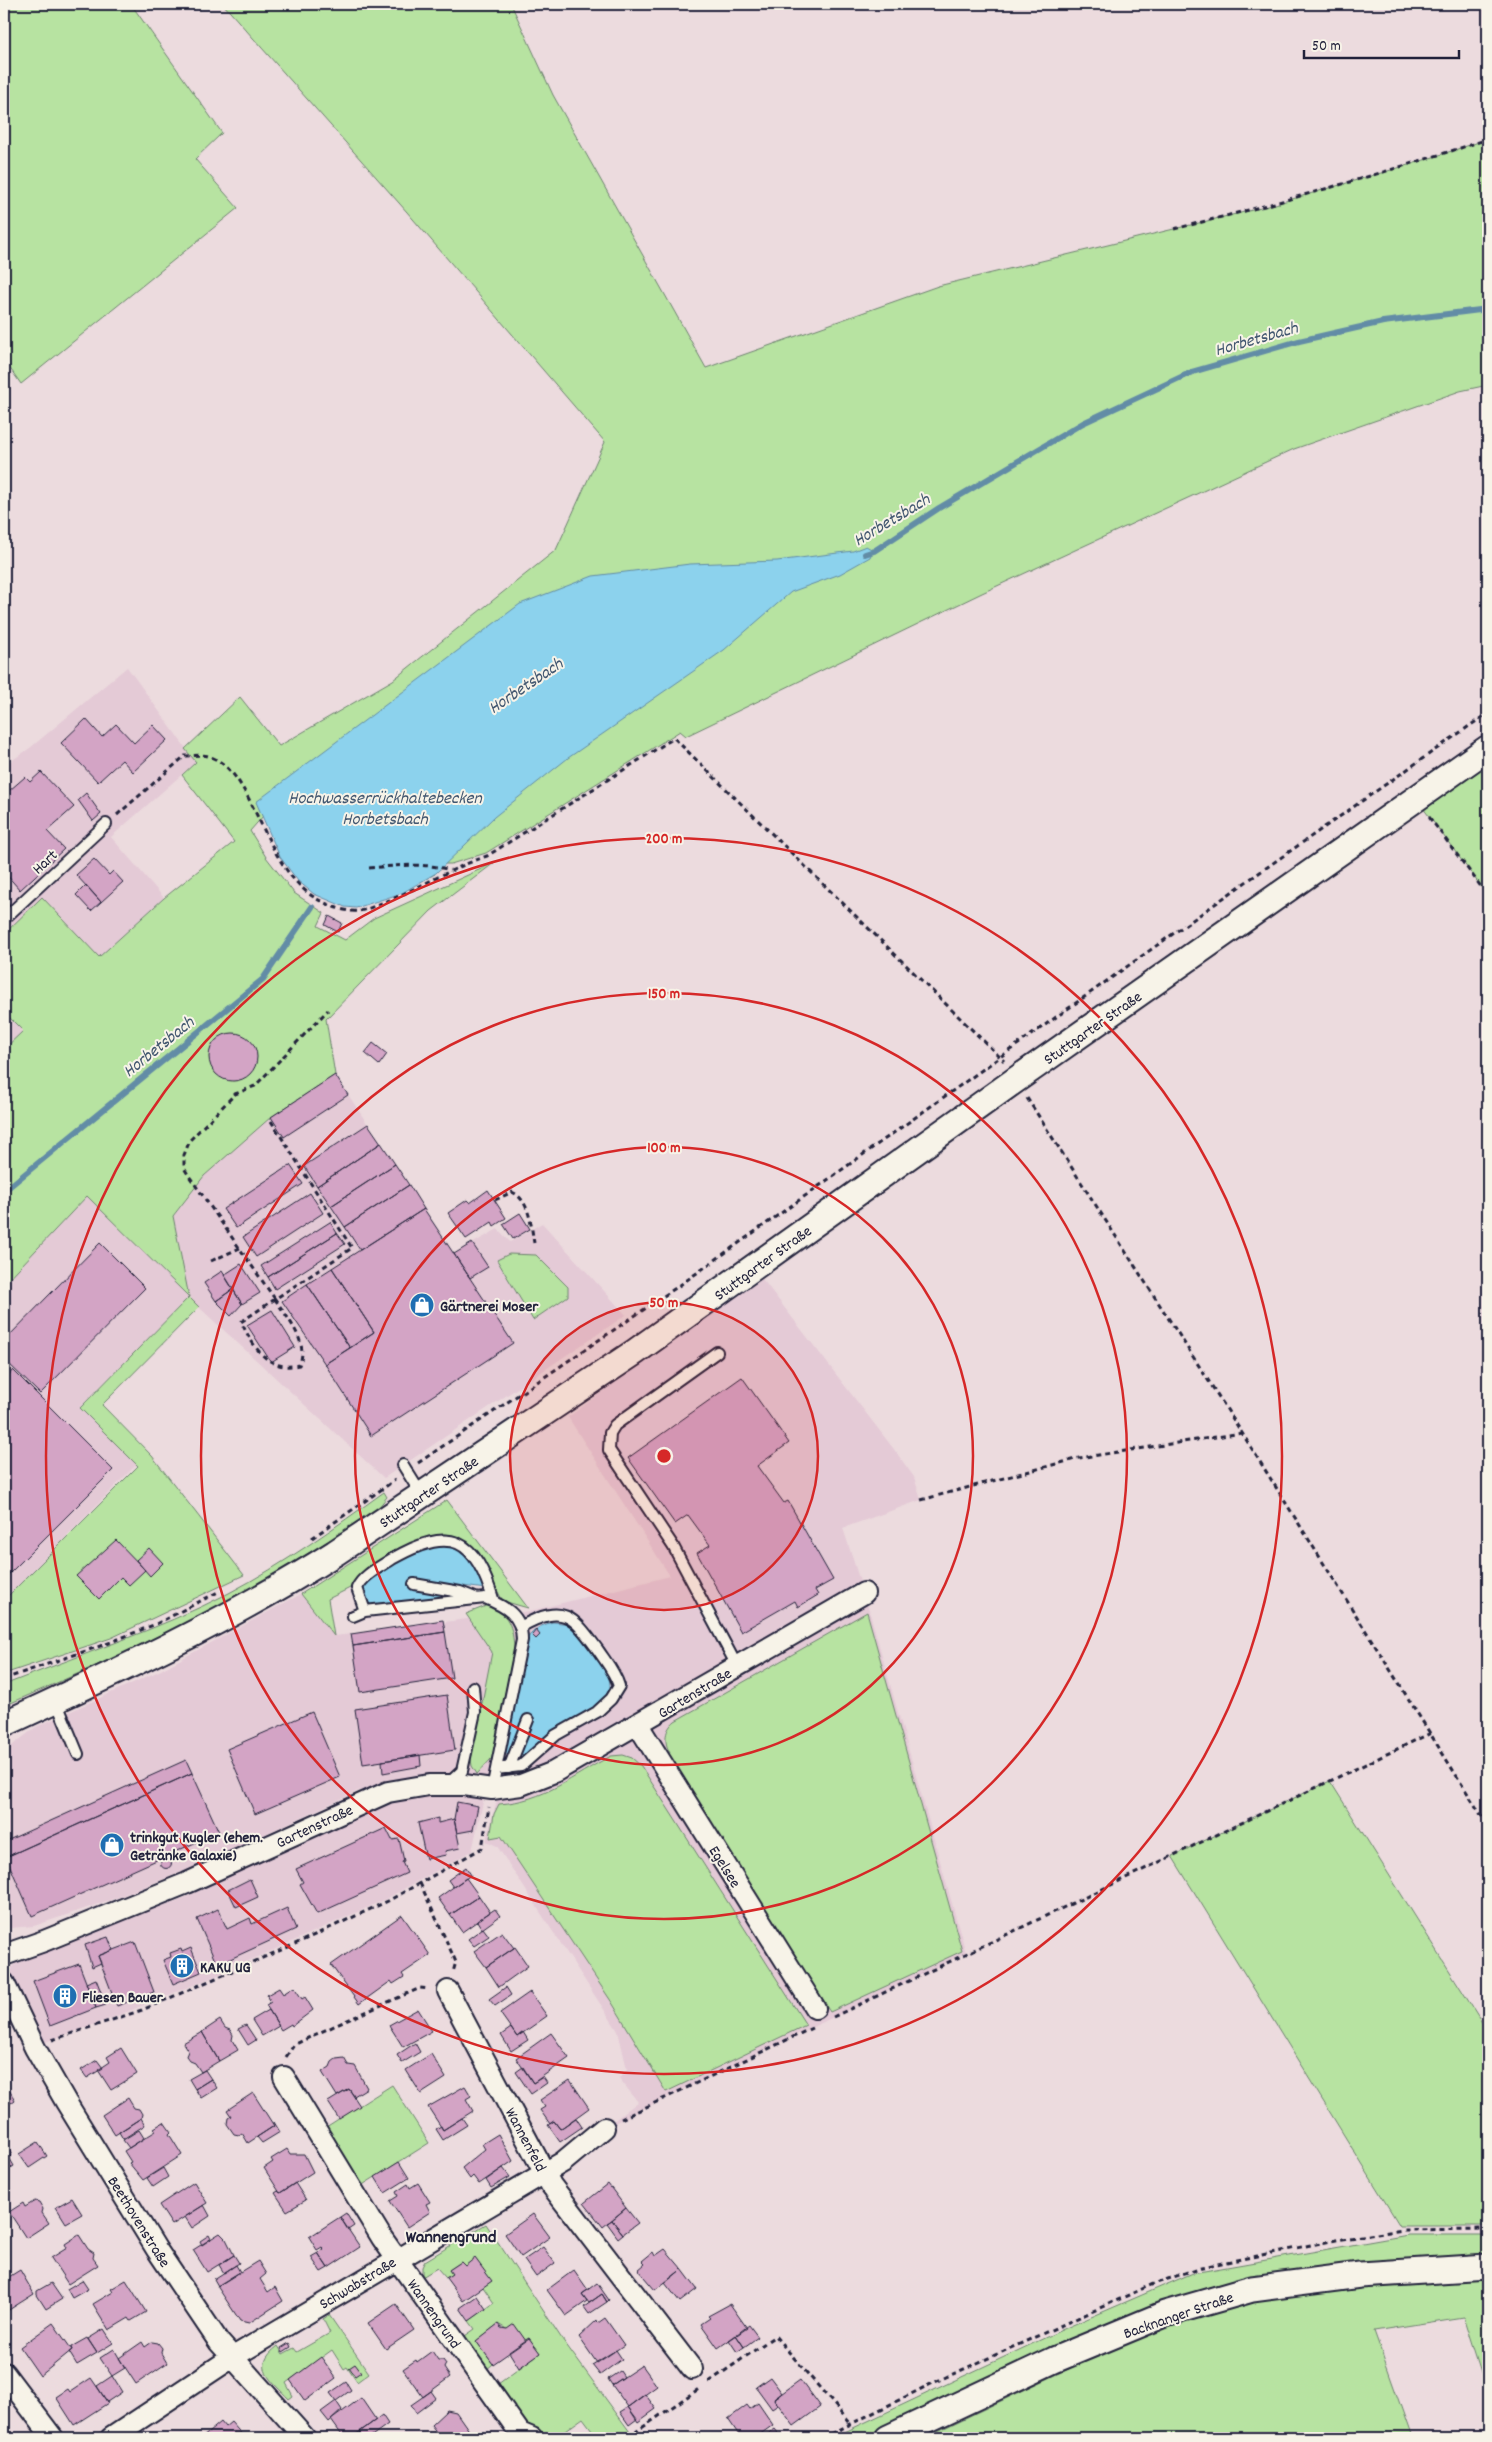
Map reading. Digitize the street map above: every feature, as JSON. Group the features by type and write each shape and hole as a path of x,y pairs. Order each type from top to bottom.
{"street":[{"name":"Stuttgarter Straße","path":"4,1724 159,1652 295,1579 634,1352 1016,1079 1197,954 1488,748"},
{"name":"Gartenstraße","path":"4,1955 44,1941 186,1883 388,1792 406,1787 448,1785 494,1779 521,1785 554,1772 864,1594"},
{"name":"Egelsee","path":"638,1725 819,2018"},
{"name":"Beethovenstraße","path":"4,1984 35,2048 157,2250 219,2342 305,2438"},
{"name":"Wannenfeld","path":"448,1991 544,2172 563,2203 692,2369"},
{"name":"Wannengrund","path":"284,2077 382,2238 415,2287 520,2432 532,2438"},
{"name":"Schwabstraße","path":"111,2438 233,2357 397,2258 563,2162 604,2128"},
{"name":"Backnanger Straße","path":"888,2438 1054,2360 1165,2314 1252,2289 1360,2275 1488,2267"},
{"path":"4,2373 53,2438"}],"lane":[{"name":"Hart","path":"4,920 106,824"},
{"path":"717,1352 615,1426 610,1433 609,1450 673,1546 738,1666"},
{"path":"405,1468 422,1495"},
{"path":"365,1611 357,1588 359,1583 374,1570 411,1548 443,1538 457,1542 482,1569 494,1602"},
{"path":"414,1584 460,1592 476,1599"},
{"path":"353,1616 365,1611 485,1598 513,1614 522,1626 522,1640 494,1779"},
{"path":"494,1779 509,1768 522,1766 556,1735 597,1712 611,1699 619,1686 616,1675 578,1622 562,1615 539,1616 522,1626"},
{"path":"448,1785 462,1771 475,1712 473,1687"},
{"path":"55,1700 78,1754"},
{"path":"509,1768 528,1720"}],"path":[{"path":"1174,229 1265,207 1415,163 1488,139"},
{"path":"310,1540 405,1468 680,1285 1488,713"},
{"path":"106,824 185,756 208,756 226,766 236,778 285,870 299,885 316,899 338,908 358,911 403,894 451,870 487,856 674,738 1001,1056"},
{"path":"1415,799 1488,896"},
{"path":"369,868 417,865 438,866 451,870"},
{"path":"271,1121 352,1248 276,1299 241,1322 249,1336 272,1364 289,1367 299,1365 303,1357 303,1345 276,1299 189,1176 184,1168 184,1155 190,1140 220,1107 235,1094 254,1086 328,1010"},
{"path":"1016,1079 1242,1432 1488,1826"},
{"path":"495,1200 512,1192 518,1195 527,1208 534,1243"},
{"path":"212,1261 240,1248"},
{"path":"921,1500 1079,1458 1242,1432"},
{"path":"4,1679 147,1627 223,1590"},
{"path":"604,2128 819,2018 1431,1733"},
{"path":"35,2048 142,2010 222,1976 388,1901 482,1848 494,1779"},
{"path":"284,2077 283,2061 294,2046 314,2035 420,1988 448,1991 456,1962 420,1883"},
{"path":"626,2438 774,2336 851,2424 823,2438"}],"shaded area":[{"path":"127,667 196,762 111,837 164,898 4,1050 4,766 30,748"},
{"path":"335,1075 454,1254 498,1229 510,1242 542,1223 626,1315 384,1478 189,1298 80,1407 137,1464 4,1600 4,1284 87,1196 188,1296 173,1217 204,1176 271,1117"},
{"path":"760,1276 893,1448 914,1477 921,1500 843,1528 870,1613 966,1953 604,2128 638,2102 619,2078 627,2069 618,2031 497,1846 486,1841 501,1785 416,1779 358,1791 196,1866 116,1898 34,1926 10,1928 4,1922 4,1752 36,1727 159,1671 301,1594 335,1636 530,1611 670,1576 568,1417","holes":["575,1628 609,1677 610,1686 596,1707 552,1732"]},
{"path":"433,1794 464,1794 484,1798 472,1851 384,1900 218,1975 112,2018 40,2044 10,1977 12,1967 22,1957 184,1898 367,1811 410,1797"}],"green space":[{"path":"4,4 131,4 222,133 195,159 238,208 21,384 4,360"},
{"path":"223,4 511,4 553,95 706,368 938,286 1265,207 1415,163 1488,139 1488,385 1460,391 1294,449 982,593 686,736 680,731 486,853 451,864 361,864 425,869 435,874 403,891 264,815 250,831 266,857 294,893 324,913 318,926 345,940 374,918 494,863 431,911 326,1019 335,1075 271,1117 204,1176 173,1216 189,1297 87,1196 4,1284 4,1049 23,1031 4,1012 4,934 42,897 99,957 164,898 234,842 182,775 196,762 185,749 240,697 279,746 393,680 556,550 605,442 407,212"},
{"path":"1488,761 1488,896 1423,808"},
{"path":"509,1254 536,1255 568,1287 568,1296 533,1320 497,1260"},
{"path":"189,1297 199,1307 102,1405 152,1456 244,1575 111,1638 4,1674 4,1600 138,1466 80,1408"},
{"path":"384,1492 387,1497 374,1513 219,1608 173,1632 4,1706 4,1685 146,1631 229,1593 289,1558"},
{"path":"447,1500 528,1608 503,1601 474,1549 459,1537 444,1534 409,1545 370,1568 357,1578 350,1588 328,1599 334,1636 301,1594"},
{"path":"486,1606 494,1608 505,1616 511,1627 514,1649 492,1758 477,1774 472,1766 471,1759 492,1652 466,1614"},
{"path":"867,1612 962,1951 830,2012 666,1756 670,1753 666,1744 666,1735 675,1721"},
{"path":"623,1755 632,1758 641,1766 806,2025 666,2092 611,2001 501,1836 490,1838 494,1814 499,1804 515,1802 544,1793 611,1756"},
{"path":"1330,1781 1488,2032 1488,2226 1400,2226 1172,1856"},
{"path":"392,2085 429,2143 361,2186 326,2127"},
{"path":"486,2224 562,2339 630,2432 620,2438 598,2438 583,2418 558,2436 530,2431 494,2387 540,2353 529,2338 525,2340 498,2324 476,2341 493,2364 486,2370 462,2338 475,2329 469,2321 494,2303 483,2287 491,2281 475,2259 465,2266 461,2262 449,2270 452,2274 446,2278 437,2268 422,2277 422,2267 425,2261"},
{"path":"1408,2235 1488,2235 1488,2259 1261,2278 1209,2287 1162,2304 875,2438 832,2438 1068,2327 1193,2273"},
{"path":"1488,2279 1488,2395 1463,2317 1374,2331 1412,2438 923,2438 1138,2336 1262,2296 1350,2287"},
{"path":"329,2315 369,2373 357,2382 347,2367 344,2369 332,2350 286,2383 293,2396 289,2399 267,2374 266,2361 278,2346 283,2354 294,2348 297,2352 330,2333 323,2319"}],"water":[{"name":"Hochwasserrückhaltebecken Horbetsbach","path":"866,546 873,550 870,557 840,574 791,592 724,650 568,758 494,817 436,873 402,893 356,908 345,907 314,894 298,881 280,857 256,802 520,604 593,576 690,564 777,561 853,551"},
{"path":"442,1543 464,1554 474,1566 486,1589 463,1586 456,1597 370,1604 362,1592 364,1584 413,1553"},
{"path":"553,1622 571,1624 575,1628 609,1677 610,1686 606,1698 596,1707 552,1732 522,1760 506,1754 527,1639 538,1628"}],"building":[{"path":"86,719 102,737 116,724 134,743 153,725 167,740 133,772 122,760 98,782 61,743"},
{"path":"41,772 74,807 47,831 64,849 20,890 4,872 8,868 4,863 4,785 10,790 25,777 30,782"},
{"path":"86,793 101,814 93,821 78,800"},
{"path":"94,859 109,875 113,871 123,882 101,902 76,875"},
{"path":"86,885 101,902 91,911 76,895"},
{"path":"329,916 342,923 338,932 325,925"},
{"path":"233,1033 242,1035 250,1040 255,1048 257,1057 255,1066 250,1074 242,1079 233,1081 224,1079 216,1074 211,1066 209,1057 211,1048 216,1040 224,1035"},
{"path":"373,1043 387,1054 379,1065 365,1053"},
{"path":"335,1075 348,1095 284,1137 271,1117"},
{"path":"368,1124 381,1143 317,1186 304,1166"},
{"path":"381,1143 395,1164 331,1206 317,1186"},
{"path":"395,1164 409,1185 345,1227 331,1206"},
{"path":"290,1165 303,1184 236,1228 223,1209"},
{"path":"409,1185 424,1209 360,1250 345,1227"},
{"path":"488,1190 506,1218 494,1226 492,1222 466,1239 448,1213 467,1200 470,1203"},
{"path":"310,1193 323,1213 256,1257 243,1237"},
{"name":"Gärtnerei Moser","path":"424,1209 513,1343 371,1436 325,1364 374,1332 332,1268"},
{"path":"520,1213 530,1229 513,1239 503,1224"},
{"path":"330,1222 337,1233 268,1277 261,1266"},
{"path":"337,1233 345,1244 275,1289 268,1277"},
{"path":"100,1243 145,1288 40,1394 4,1359 4,1341"},
{"path":"472,1243 488,1267 470,1278 454,1254"},
{"path":"241,1264 260,1293 242,1304 224,1275"},
{"path":"332,1268 374,1332 350,1348 307,1284"},
{"path":"222,1271 233,1289 216,1301 204,1283"},
{"path":"307,1284 350,1348 325,1364 282,1301"},
{"path":"233,1289 242,1304 231,1316 216,1301"},
{"path":"272,1310 295,1347 271,1362 247,1325"},
{"path":"13,1370 113,1470 4,1579 4,1380"},
{"path":"742,1377 789,1443 757,1466 784,1503 788,1501 833,1580 815,1590 818,1595 798,1607 795,1601 741,1632 697,1553 710,1545 688,1515 675,1524 628,1458"},
{"path":"116,1540 145,1570 129,1585 121,1577 99,1599 76,1576"},
{"path":"149,1548 163,1563 150,1576 136,1560"},
{"path":"443,1620 445,1632 353,1646 351,1634"},
{"path":"536,1630 540,1635 536,1639 532,1635"},
{"path":"445,1632 452,1678 360,1692 353,1646"},
{"path":"447,1695 455,1750 363,1764 355,1709"},
{"path":"312,1712 340,1777 255,1814 227,1749"},
{"path":"420,1755 421,1766 383,1773 382,1761"},
{"path":"186,1760 192,1773 6,1857 4,1842"},
{"name":"trinkgut Kugler (ehem. Getränke Galaxie)","path":"192,1773 219,1832 32,1916 6,1857"},
{"path":"457,1802 478,1806 473,1830 457,1833 454,1819"},
{"path":"438,1818 438,1823 454,1819 460,1848 445,1851 446,1855 426,1859 418,1823"},
{"path":"386,1828 392,1840 399,1839 404,1861 402,1862 407,1873 317,1914 300,1884 303,1882 296,1869"},
{"path":"166,1857 172,1863 166,1869 160,1863"},
{"path":"466,1867 471,1875 453,1887 448,1880"},
{"path":"466,1878 479,1896 450,1915 438,1898"},
{"path":"250,1879 258,1897 236,1907 228,1890"},
{"path":"479,1896 490,1912 462,1932 450,1915"},
{"path":"287,1908 296,1929 217,1965 197,1919 218,1909 227,1929 250,1918 252,1924"},
{"path":"495,1909 500,1916 482,1929 477,1921"},
{"path":"402,1915 430,1955 402,1974 404,1977 393,1984 391,1981 359,2004 331,1965"},
{"path":"483,1928 489,1936 474,1946 468,1939"},
{"path":"502,1932 514,1948 486,1967 474,1951"},
{"path":"108,1937 113,1950 98,1956 101,1963 92,1967 85,1945"},
{"path":"135,1942 154,1992 117,2006 98,1956"},
{"path":"515,1947 528,1966 499,1987 486,1967"},
{"name":"KAKU UG","path":"191,1948 201,1972 173,1984 163,1960 171,1957 170,1953 181,1949 182,1952"},
{"name":"Fliesen Bauer","path":"79,1964 96,2008 50,2026 33,1981"},
{"path":"96,1979 106,2005 96,2008 86,1983"},
{"path":"294,1987 302,1999 305,1997 313,2010 292,2026 291,2024 281,2030 266,2005 271,2002 267,1995 279,1988 283,1994"},
{"path":"506,1987 511,1995 495,2006 489,1999"},
{"path":"530,1992 547,2016 517,2037 500,2013"},
{"path":"418,2009 432,2031 403,2047 389,2025"},
{"path":"269,2010 279,2026 262,2036 252,2020"},
{"path":"220,2020 233,2035 232,2040 238,2050 219,2061 202,2032"},
{"path":"246,2025 256,2040 248,2045 238,2029"},
{"path":"511,2028 517,2037 523,2032 528,2040 511,2051 501,2035"},
{"path":"202,2032 219,2061 201,2072 195,2063 186,2056 188,2051 183,2043"},
{"path":"551,2033 569,2058 533,2083 516,2058"},
{"path":"415,2043 420,2052 402,2063 397,2055"},
{"path":"121,2048 137,2074 111,2090 98,2070 110,2062 107,2057"},
{"path":"431,2054 446,2078 421,2094 406,2070"},
{"path":"344,2058 348,2065 355,2066 367,2088 354,2096 349,2089 337,2096 322,2072 330,2067 336,2059"},
{"path":"97,2060 103,2068 87,2078 81,2070"},
{"path":"523,2067 533,2083 543,2077 547,2083 531,2094 516,2072"},
{"path":"205,2070 211,2079 195,2089 189,2079"},
{"path":"211,2079 217,2088 201,2098 195,2089"},
{"path":"570,2080 589,2108 560,2129 554,2121 550,2124 540,2110 545,2107 540,2100"},
{"path":"4,2084 15,2100 4,2108"},
{"path":"465,2086 471,2096 466,2099 473,2111 443,2130 428,2107"},
{"path":"349,2089 360,2106 339,2119 328,2102"},
{"path":"253,2093 274,2126 248,2143 242,2133 239,2135 234,2134 227,2124 228,2118 231,2116 227,2110"},
{"path":"128,2098 134,2108 139,2109 142,2114 141,2118 115,2135 102,2115"},
{"path":"141,2118 145,2125 123,2139 119,2132"},
{"path":"462,2118 467,2125 443,2140 436,2129 441,2126 443,2130"},
{"path":"576,2118 582,2127 560,2142 548,2125 554,2121 560,2129"},
{"path":"164,2122 182,2155 143,2180 129,2163 131,2162 124,2151 156,2131 154,2128"},
{"path":"274,2122 280,2132 262,2143 257,2137 274,2126"},
{"path":"139,2130 144,2138 129,2148 123,2140"},
{"path":"498,2134 513,2161 479,2184 473,2176 470,2179 462,2168 485,2149 482,2144"},
{"path":"38,2142 47,2156 29,2168 19,2154"},
{"path":"4,2148 9,2149 11,2153 10,2159 14,2166 4,2172"},
{"path":"287,2149 290,2154 304,2154 313,2172 280,2193 264,2168 273,2162 271,2159"},
{"path":"399,2162 409,2178 385,2193 375,2177"},
{"path":"163,2168 168,2177 153,2187 147,2178"},
{"path":"503,2168 510,2177 491,2188 486,2180"},
{"path":"194,2182 207,2203 172,2225 159,2205"},
{"path":"295,2183 306,2200 287,2211 275,2193 278,2191 280,2193"},
{"path":"418,2183 430,2202 426,2204 430,2212 407,2227 390,2201 398,2196 396,2192 408,2184 410,2188"},
{"path":"608,2184 626,2208 603,2227 584,2203"},
{"path":"72,2198 82,2214 66,2223 56,2207"},
{"path":"35,2201 39,2202 43,2209 42,2213 49,2223 26,2238 9,2212 23,2203 25,2207"},
{"path":"204,2205 210,2216 192,2228 185,2217"},
{"path":"626,2208 638,2223 623,2234 612,2220"},
{"path":"346,2213 354,2226 348,2230 340,2217"},
{"path":"533,2214 550,2237 521,2257 505,2234"},
{"path":"340,2217 360,2247 328,2268 318,2253 324,2249 322,2247 317,2250 309,2237"},
{"path":"612,2220 623,2234 618,2238 607,2223"},
{"path":"220,2233 226,2239 234,2255 207,2272 193,2250"},
{"path":"79,2235 88,2249 94,2253 93,2258 98,2265 68,2284 51,2258 67,2248 65,2244"},
{"path":"209,2235 211,2239 202,2245 200,2241"},
{"path":"543,2247 555,2263 536,2277 524,2260"},
{"path":"665,2249 682,2269 655,2290 638,2270 645,2264 642,2261 653,2252 655,2256"},
{"path":"318,2253 328,2268 321,2272 311,2257"},
{"path":"234,2255 239,2263 224,2273 219,2265"},
{"path":"475,2258 492,2281 463,2301 446,2278 452,2274 449,2270 461,2262 465,2266"},
{"path":"258,2261 266,2274 260,2279 268,2292 275,2287 283,2301 249,2323 240,2321 217,2286"},
{"path":"236,2265 240,2272 218,2286 214,2279"},
{"path":"682,2269 697,2289 680,2302 665,2283"},
{"path":"20,2270 34,2294 4,2313 4,2280"},
{"path":"574,2270 588,2290 582,2294 587,2301 566,2316 547,2290"},
{"path":"82,2280 88,2289 72,2298 67,2289"},
{"path":"126,2280 146,2312 131,2321 129,2318 109,2330 93,2304 113,2292 111,2289"},
{"path":"51,2283 62,2299 46,2309 37,2295 37,2291"},
{"path":"597,2283 609,2300 607,2302 602,2294 589,2303 582,2294"},
{"path":"602,2294 607,2302 589,2314 584,2307"},
{"path":"477,2296 486,2309 469,2321 460,2308"},
{"path":"396,2304 414,2330 386,2349 368,2323"},
{"path":"730,2304 747,2328 718,2348 701,2324 710,2318 708,2316"},
{"path":"605,2318 624,2345 597,2363 579,2337 597,2320 598,2323"},
{"path":"53,2323 72,2350 40,2376 20,2347"},
{"path":"498,2324 501,2328 507,2329 514,2324 526,2341 493,2364 476,2341"},
{"path":"749,2325 758,2337 744,2347 736,2335"},
{"path":"104,2329 113,2343 97,2353 88,2339"},
{"path":"736,2335 744,2347 737,2352 729,2340"},
{"path":"87,2338 97,2353 77,2365 69,2352 72,2350 71,2347"},
{"path":"529,2338 540,2353 519,2368 509,2352"},
{"path":"142,2342 145,2347 152,2342 158,2343 162,2348 161,2353 167,2363 136,2384 119,2358"},
{"path":"289,2343 291,2347 283,2352 281,2348"},
{"path":"114,2349 125,2368 112,2376 100,2358"},
{"path":"616,2350 622,2359 600,2375 592,2365"},
{"path":"432,2351 438,2360 443,2360 446,2364 444,2368 450,2377 423,2397 403,2369"},
{"path":"321,2357 336,2378 305,2401 290,2380"},
{"path":"355,2364 361,2372 355,2376 349,2368"},
{"path":"642,2365 657,2386 628,2407 612,2385"},
{"path":"620,2371 624,2377 612,2385 608,2379"},
{"path":"112,2376 122,2392 107,2402 97,2386"},
{"path":"770,2377 782,2393 774,2399 778,2405 772,2409 756,2387"},
{"path":"91,2378 108,2403 74,2425 56,2397 68,2389 70,2392"},
{"path":"800,2380 820,2407 794,2426 774,2399"},
{"path":"346,2382 351,2390 336,2401 330,2393"},
{"path":"431,2391 436,2398 416,2413 411,2405"},
{"path":"645,2394 656,2409 638,2422 628,2407"},
{"path":"361,2398 376,2420 351,2438 344,2438 331,2420"},
{"path":"336,2401 342,2410 329,2422 321,2412"},
{"path":"758,2403 773,2425 755,2438 741,2438 728,2419 747,2405 750,2409"},
{"path":"628,2407 637,2419 629,2425 620,2412"},
{"path":"447,2410 456,2412 470,2432 461,2438 441,2438 431,2425"},
{"path":"382,2415 388,2424 369,2438 364,2438 360,2432"},
{"path":"221,2422 225,2427 231,2422 245,2438 202,2438"},
{"path":"4,2425 14,2438 4,2438"},
{"path":"775,2429 782,2438 762,2438"}],"waterway":[{"name":"Horbetsbach","path":"865,554 874,551 939,508 1083,423 1192,372 1299,341 1383,322 1488,309"},
{"name":"Horbetsbach","path":"4,1191 263,979 312,907"}],"place":[{"name":"Gärtnerei Moser","path":"422,1305"},
{"name":"trinkgut Kugler (ehem. Getränke Galaxie)","path":"112,1845"},
{"name":"KAKU UG","path":"182,1966"},
{"name":"Fliesen Bauer","path":"65,1996"}],"district":[{"name":"Wannengrund","path":"451,2236"}]}
